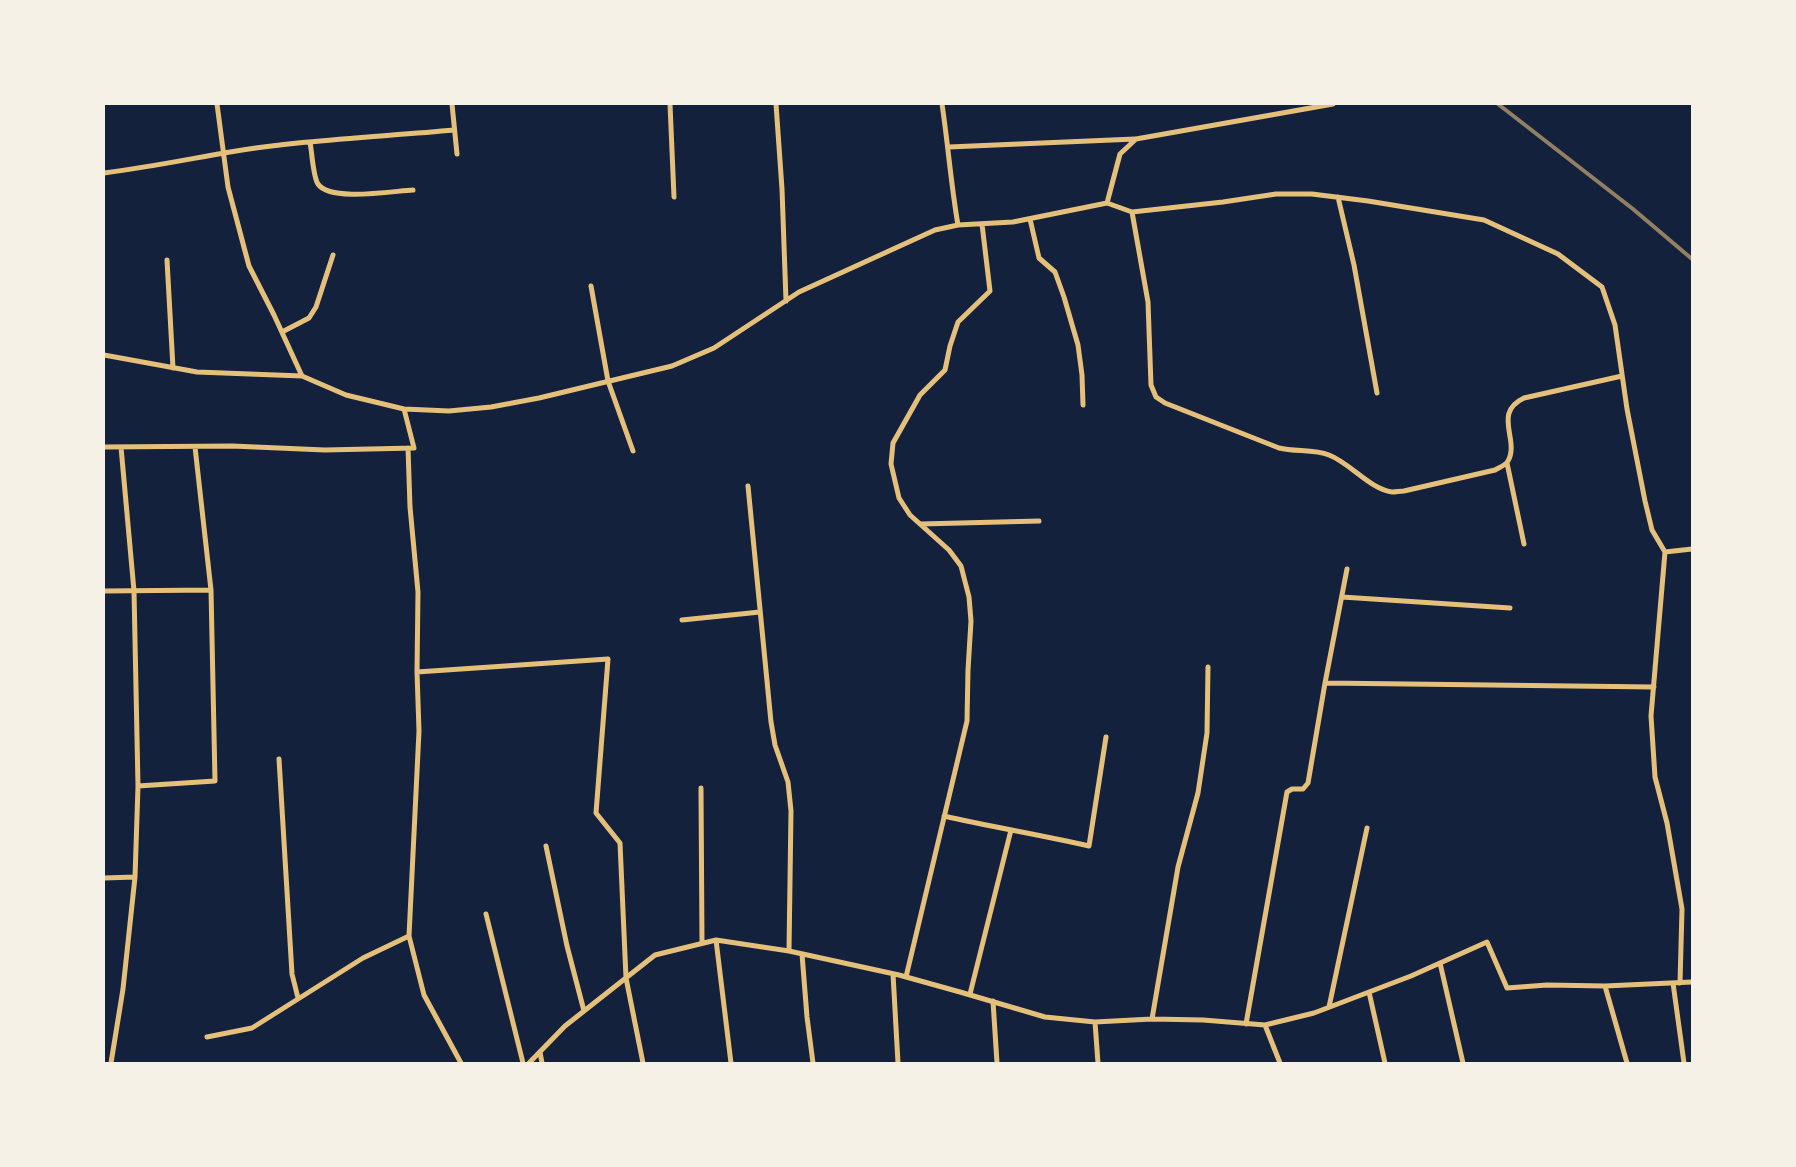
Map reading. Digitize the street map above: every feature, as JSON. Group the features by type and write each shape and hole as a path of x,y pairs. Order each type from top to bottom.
{"street":[{"path":"217,104 228,187 249,266 302,376"},
{"path":"452,104 457,154"},
{"path":"670,104 674,197"},
{"path":"776,104 782,189 786,301"},
{"path":"942,104 958,225"},
{"path":"949,147 1136,139 1334,104"},
{"path":"104,173 222,153 310,142 454,130"},
{"path":"1106,203 1120,154 1136,139"},
{"path":"310,142 316,183 322,189 338,193 359,194 413,190"},
{"path":"104,355 197,372 302,376 346,395 404,408 449,411 491,407 539,398 672,366 714,348 799,292 935,230 958,225 1030,219 1106,203 1132,212 1276,194 1312,194 1338,197 1484,220 1558,254 1602,287 1615,325 1622,376 1645,501 1652,530 1665,552 1651,716 1655,777 1667,823 1682,909 1680,983"},
{"path":"1338,197 1354,265 1377,392"},
{"path":"1132,212 1148,302 1151,385 1156,397 1165,403 1279,448 1290,451 1320,452 1330,455 1380,488 1392,492 1404,491 1496,470 1507,463"},
{"path":"1030,219 1039,258 1056,272 1078,345 1083,405"},
{"path":"906,977 967,721 971,621 970,596 961,566 949,550 910,515 899,498 891,464 893,443 920,395 945,370 958,322 990,291 982,224"},
{"path":"282,332 309,318 316,307 333,255"},
{"path":"167,260 173,368"},
{"path":"591,286 608,380 633,451"},
{"path":"1524,544 1507,463 1510,455 1508,412 1515,403 1524,398 1622,376"},
{"path":"104,447 232,446 325,450 414,448 404,408"},
{"path":"138,786 216,781 211,590 195,446"},
{"path":"111,1063 123,989 136,877 138,786 134,591 121,447"},
{"path":"408,448 410,507 418,592 417,672 419,731 409,936 424,995 461,1063"},
{"path":"748,486 771,722 775,745 788,782 791,811 789,951"},
{"path":"921,524 1039,521"},
{"path":"1665,552 1692,549"},
{"path":"1246,1024 1287,792 1292,789 1303,789 1308,783 1347,569"},
{"path":"104,591 211,590"},
{"path":"1342,598 1510,608"},
{"path":"682,620 760,612"},
{"path":"417,672 608,659 596,813 620,843 626,978 643,1063"},
{"path":"1152,1019 1178,867 1198,793 1206,742 1208,667"},
{"path":"1325,683 1654,687"},
{"path":"944,816 1034,833 1089,846 1106,736"},
{"path":"279,759 292,974 298,998"},
{"path":"701,788 702,944"},
{"path":"1329,1008 1367,828"},
{"path":"970,994 1011,830"},
{"path":"546,846 567,946 584,1011"},
{"path":"104,878 136,877"},
{"path":"486,914 524,1063"},
{"path":"207,1037 252,1028 363,958 409,936"},
{"path":"716,940 731,1063"},
{"path":"529,1063 565,1026 655,955 716,940 789,951 906,977 970,994 1045,1018 1095,1022 1152,1019 1266,1025 1329,1008 1487,942 1507,988 1546,985 1605,986 1692,982"},
{"path":"802,954 813,1063"},
{"path":"1440,963 1463,1063"},
{"path":"893,974 898,1063"},
{"path":"1674,983 1684,1063"},
{"path":"1605,986 1627,1063"},
{"path":"1369,992 1385,1063"},
{"path":"993,1002 998,1063"},
{"path":"1095,1022 1098,1063"},
{"path":"1266,1025 1280,1063"},
{"path":"540,1052 542,1063"}],"railway":[{"path":"1498,104 1633,209 1692,259"}]}
